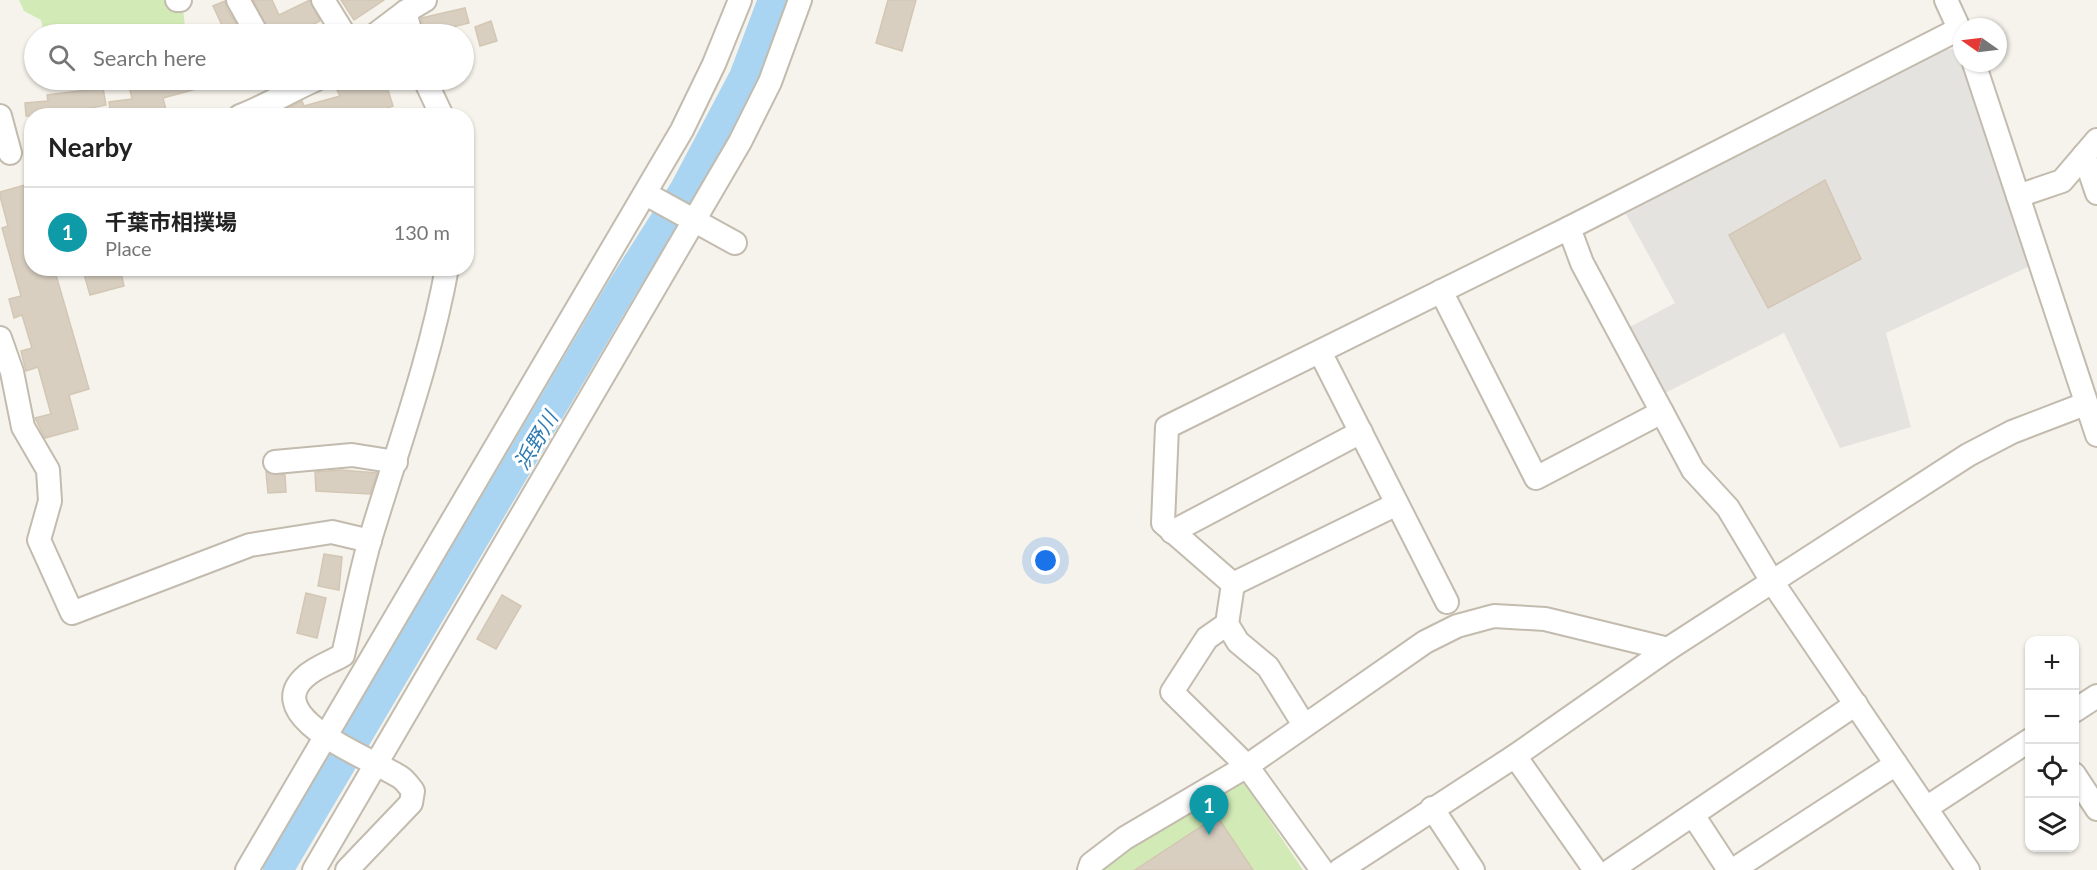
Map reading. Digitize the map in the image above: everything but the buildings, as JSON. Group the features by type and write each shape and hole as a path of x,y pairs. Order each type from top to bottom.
{"street":[{"path":"238,0 251,24"},
{"path":"324,0 338,24"},
{"path":"389,24 425,0"},
{"path":"247,870 646,194 687,120 714,64 740,0"},
{"path":"314,870 696,220 770,82 800,0"},
{"path":"1946,0 1954,18"},
{"path":"405,12 408,24"},
{"path":"1233,584 1162,523 1167,427 1953,36"},
{"path":"1977,72 2097,435"},
{"path":"262,108 267,106 280,90"},
{"path":"430,90 438,108"},
{"path":"0,116 14,153"},
{"path":"2018,196 2062,182 2090,148"},
{"path":"2090,148 2097,193"},
{"path":"646,194 735,243"},
{"path":"1569,228 1582,263 1694,470 1728,507 1773,582 1968,870"},
{"path":"347,870 411,803 413,791 402,778 326,735 298,714 293,702 295,691 306,676 343,655 370,541 396,462 439,313 446,276"},
{"path":"1442,291 1536,478 1662,412"},
{"path":"0,338 12,372 23,427 48,470 50,501 39,540 72,613 250,545 332,532 370,541"},
{"path":"1320,352 1447,602"},
{"path":"1340,870 1515,756 1668,649 1968,455 2012,432 2085,404"},
{"path":"1172,532 1360,432"},
{"path":"275,462 352,455 396,462"},
{"path":"1233,584 1397,504"},
{"path":"1233,584 1227,624 1238,642 1268,667 1304,725"},
{"path":"1089,870 1091,864 1125,838 1246,766 1425,642 1457,626 1494,616 1545,619 1668,649"},
{"path":"1227,624 1207,638 1172,692 1246,766 1322,870"},
{"path":"2079,708 2097,696"},
{"path":"1611,870 1856,704"},
{"path":"1926,808 2025,743"},
{"path":"1515,756 1595,870"},
{"path":"1693,815 1731,870 1896,764"},
{"path":"2079,782 2097,809"},
{"path":"1432,808 1473,870"}],"green space":[{"path":"19,0 163,0 183,9 185,24 42,24 41,20 24,11"},
{"path":"1239,775 1303,870 1097,870"}],"shaded area":[{"path":"1953,49 1953,72 1967,72 2030,266 1886,333 1911,427 1840,448 1784,333 1661,395 1626,329 1675,303 1626,214 1944,50"}],"waterway":[{"name":"浜野川","path":"278,870 622,288 685,189 744,77 773,0"}],"place":[{"name":"千葉市相撲場","path":"1209,835"}]}
